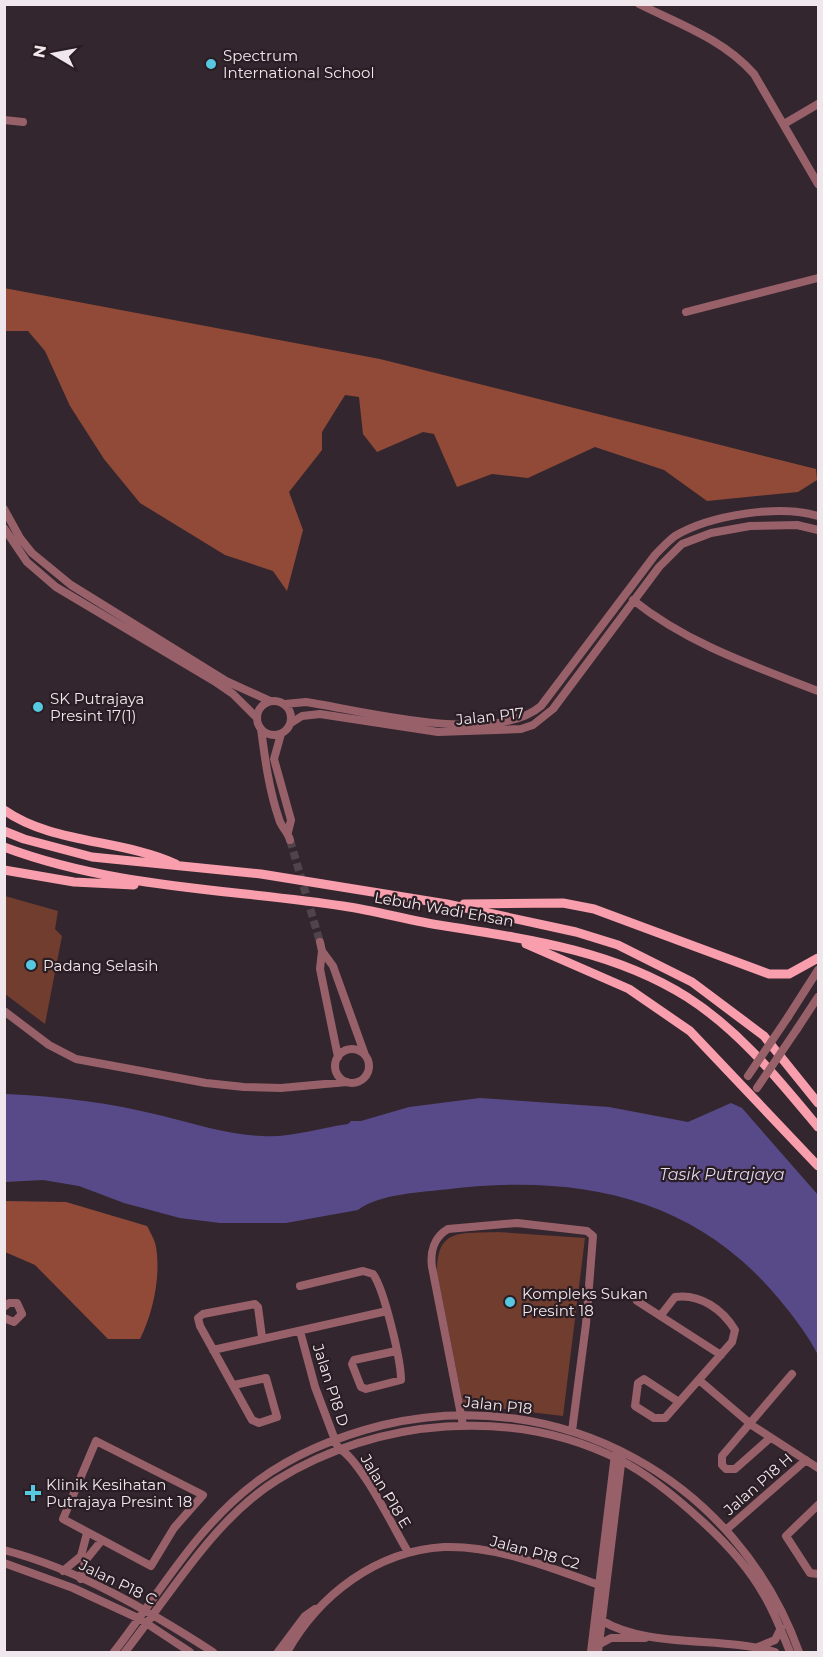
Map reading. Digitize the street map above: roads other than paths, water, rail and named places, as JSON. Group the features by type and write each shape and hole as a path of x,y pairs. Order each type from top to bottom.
{"main road":[{"path":"4,810 53,832 123,845 159,856 178,865"},
{"name":"Lebuh Wadi Ehsan","path":"4,831 24,839 92,857 160,866 178,865 261,874 447,904 576,932 618,945 692,982 764,1036 819,1103"},
{"name":"Lebuh Wadi Ehsan","path":"4,847 27,855 149,884 344,906 502,934 572,949 613,961 653,977 721,1021 754,1051 819,1127"},
{"path":"4,870 74,882 149,884"},
{"path":"447,904 563,903 594,909 769,974 789,974 819,958"},
{"path":"502,934 553,954 629,989 690,1031 819,1166"}],"street":[{"path":"639,4 715,40 744,63 754,74 819,184"},
{"path":"784,124 819,104"},
{"path":"4,120 23,122"},
{"path":"686,312 819,278"},
{"path":"4,509 20,538 32,553 71,585 226,681 270,701 285,704 290,711 291,723 281,734 274,759 291,820 289,836 279,823 257,718 233,694 214,681 56,587 27,562 4,528"},
{"name":"Jalan P17","path":"285,704 306,702 459,725 505,722 523,717 542,705 655,555 676,536 706,524 755,513 801,511 819,516"},
{"name":"Jalan P17","path":"291,723 302,716 320,714 438,732 521,729 533,725 554,709 633,600 659,567 682,544 711,533 750,526 797,525 819,530"},
{"path":"676,536 682,544"},
{"path":"633,600 659,621 692,639 819,691"},
{"path":"257,718 260,707 270,701"},
{"path":"261,729 270,735 281,734"},
{"path":"320,942 322,951 320,969 338,1056 332,1076 325,1084"},
{"path":"4,1011 49,1045 76,1059 221,1085 282,1088 361,1081 367,1073 369,1063 333,966 322,951"},
{"path":"741,1086 819,970"},
{"path":"752,1097 819,997"},
{"path":"338,1056 351,1049 365,1055"},
{"path":"335,1065 340,1078 348,1082"},
{"path":"463,1425 431,1258 440,1233 457,1227 517,1223 587,1231 593,1236 572,1431"},
{"path":"300,1286 367,1271 375,1276 387,1311 396,1351 402,1380 366,1389 361,1387 354,1360 396,1351"},
{"path":"661,1315 672,1299 678,1297 701,1299 712,1306 735,1330 734,1339 680,1402 665,1418 654,1418 635,1406 638,1383 644,1379 680,1402"},
{"path":"637,1301 721,1355"},
{"path":"5,1306 15,1302 22,1311 20,1319 6,1322"},
{"path":"234,1385 266,1378 277,1417 255,1423 198,1322 203,1314 255,1304 258,1307 262,1337"},
{"path":"213,1350 262,1337 387,1311"},
{"name":"Jalan P18 D","path":"300,1330 315,1386 338,1448"},
{"path":"770,1438 735,1469 726,1469 722,1465 722,1456 792,1374"},
{"path":"699,1380 749,1423 819,1468"},
{"name":"Jalan P18","path":"114,1653 191,1546 222,1511 260,1480 334,1439 417,1417 462,1414 526,1421 572,1431 620,1450 680,1487 727,1529 772,1590 799,1653"},
{"name":"Jalan P18","path":"125,1653 197,1554 222,1527 276,1480 338,1448 407,1429 463,1425 534,1433 575,1442 618,1459 686,1506 724,1542 764,1593 790,1653"},
{"path":"96,1441 203,1495 174,1528 151,1566 102,1540 63,1519 96,1441"},
{"name":"Jalan P18 E","path":"338,1448 345,1451 361,1472 408,1552"},
{"path":"591,1653 620,1450"},
{"path":"598,1649 618,1459"},
{"name":"Jalan P18 H","path":"727,1529 806,1460"},
{"path":"819,1505 787,1531 786,1536 810,1573 819,1574"},
{"path":"63,1571 81,1556 87,1533"},
{"path":"81,1579 89,1553 102,1540"},
{"name":"Jalan P18 C2","path":"287,1653 317,1610 339,1587 363,1572 408,1552 445,1547 493,1553 538,1564 599,1585"},
{"name":"Jalan P18 C","path":"4,1550 63,1571 146,1610 213,1653"},
{"name":"Jalan P18 C","path":"4,1563 73,1588 140,1619 190,1653"},
{"path":"278,1653 309,1611 317,1610"},
{"path":"602,1620 613,1628 673,1639"},
{"path":"758,1647 775,1640 781,1628"},
{"path":"598,1649 611,1638 673,1639 758,1647 775,1653"}],"water":[{"name":"Tasik Putrajaya","path":"5,1094 65,1098 104,1104 224,1131 273,1136 348,1124 351,1121 361,1121 409,1107 480,1098 609,1107 688,1122 731,1103 742,1108 818,1195 818,1355 790,1312 746,1264 710,1236 671,1215 631,1200 588,1190 543,1185 497,1185 389,1197 377,1200 358,1210 286,1223 220,1223 180,1218 124,1203 79,1186 43,1180 5,1182"}],"tunnel":[{"path":"290,840 320,942"}],"place":[{"name":"Spectrum International School","path":"211,64"},
{"name":"SK Putrajaya Presint 17(1)","path":"38,707"},
{"name":"Padang Selasih","path":"31,965"},
{"name":"Kompleks Sukan Presint 18","path":"510,1302"},
{"name":"Klinik Kesihatan Putrajaya Presint 18","path":"33,1493"}]}
